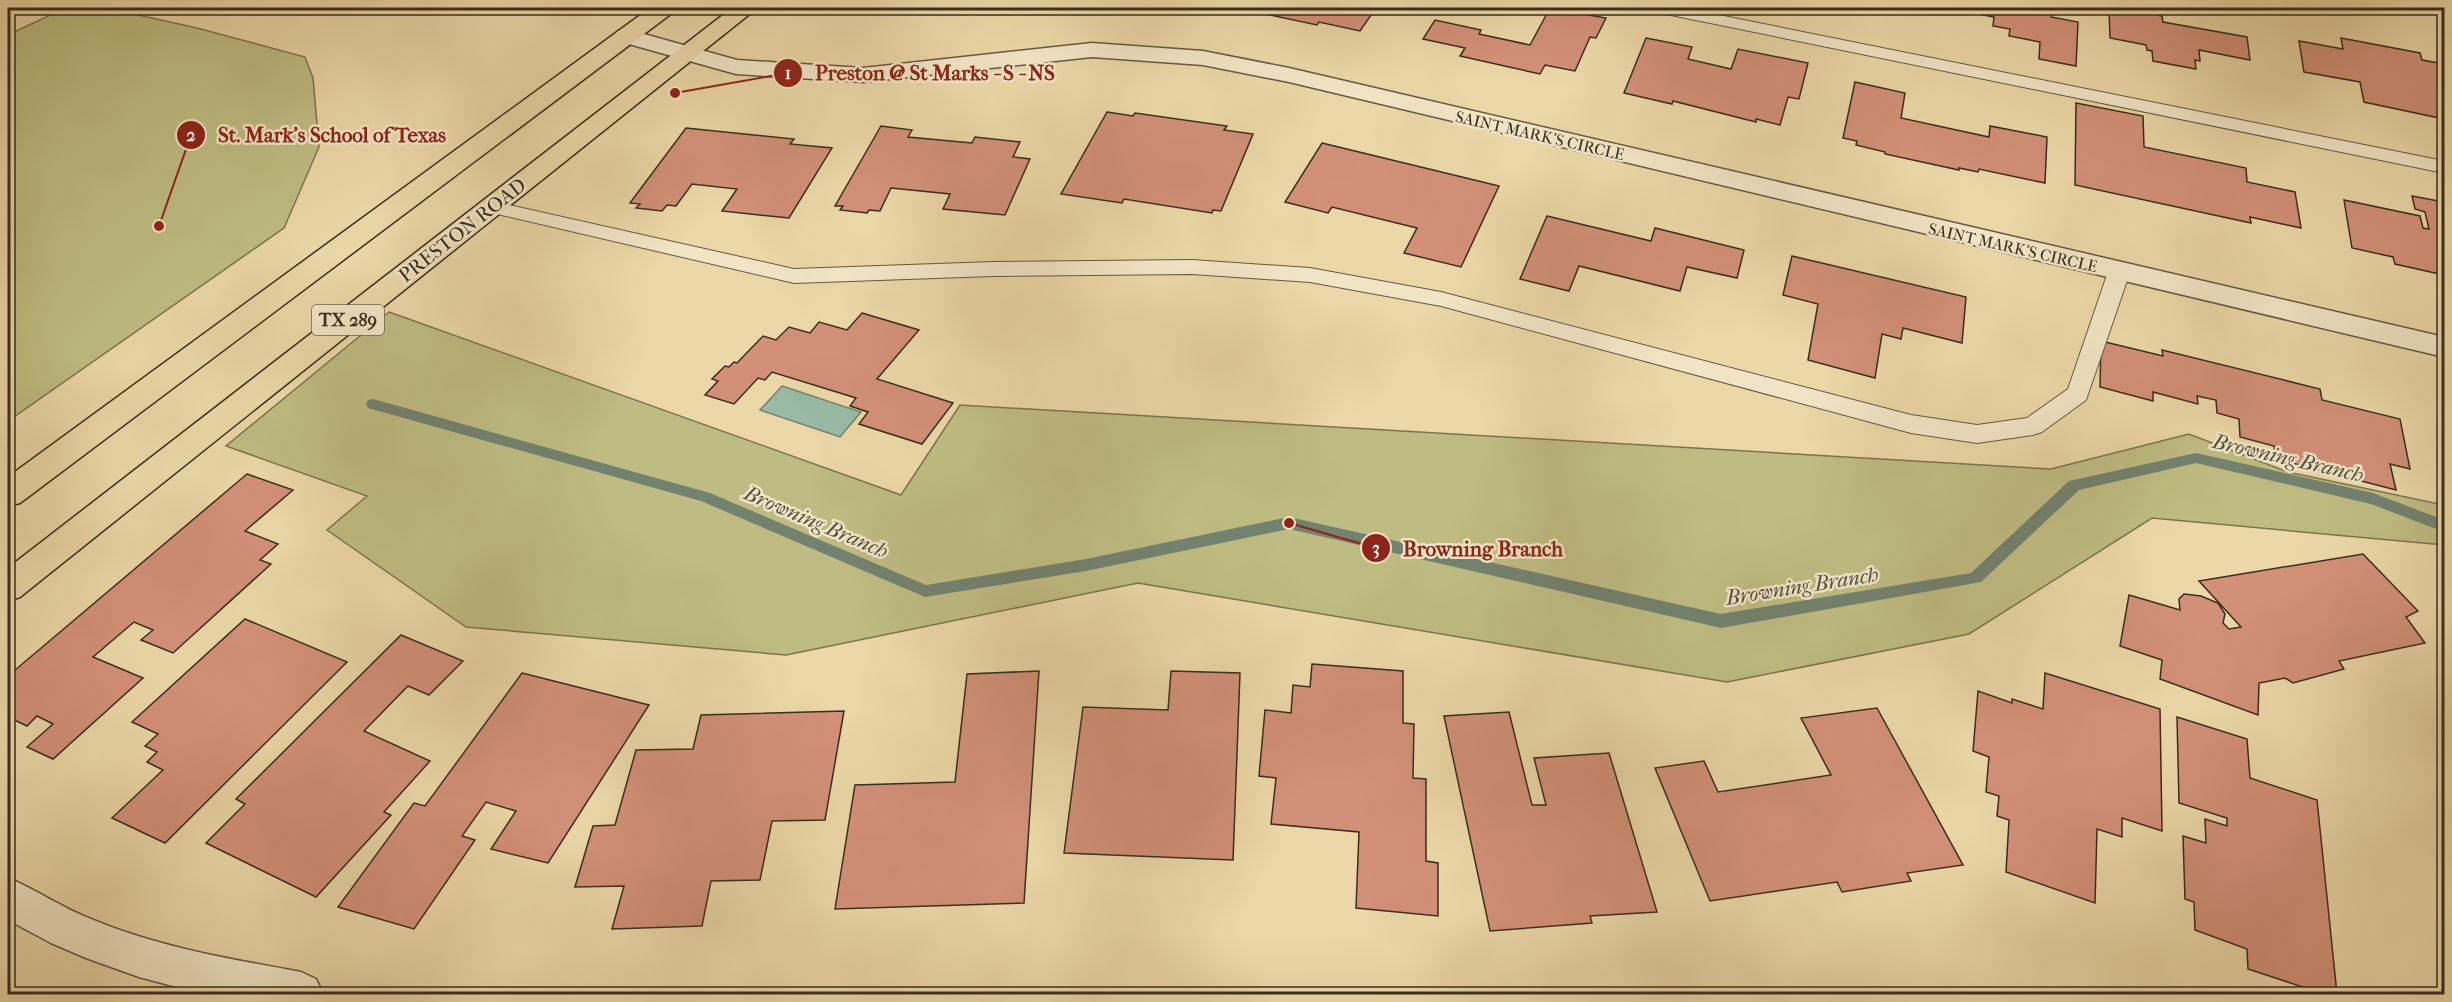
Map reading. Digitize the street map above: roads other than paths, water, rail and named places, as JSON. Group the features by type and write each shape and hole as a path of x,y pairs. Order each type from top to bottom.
{"main road":[{"path":"8,494 664,8"},
{"name":"PRESTON ROAD","path":"8,586 746,8"}],"street":[{"name":"SAINT MARK'S CIRCLE","path":"626,36 736,66 864,75 1092,50 1203,58 1289,75 2445,347"},
{"path":"8,898 84,937 230,988 301,994"}],"lane":[{"path":"1661,8 2445,167"},
{"path":"491,207 794,276 993,268 1192,267 1310,275 1441,299 1911,424 1977,434 2032,426 2078,394 2119,272"}],"waterway":[{"name":"Browning Branch","path":"373,404 705,497 925,591 1086,565 1289,523 1721,621 1975,578 2074,485 2196,458 2373,499 2444,526"}],"place":[{"name":"Preston @ St Marks - S - NS","path":"675,93"},
{"name":"St. Mark's School of Texas","path":"159,226"},
{"name":"Browning Branch","path":"1289,523"}]}
